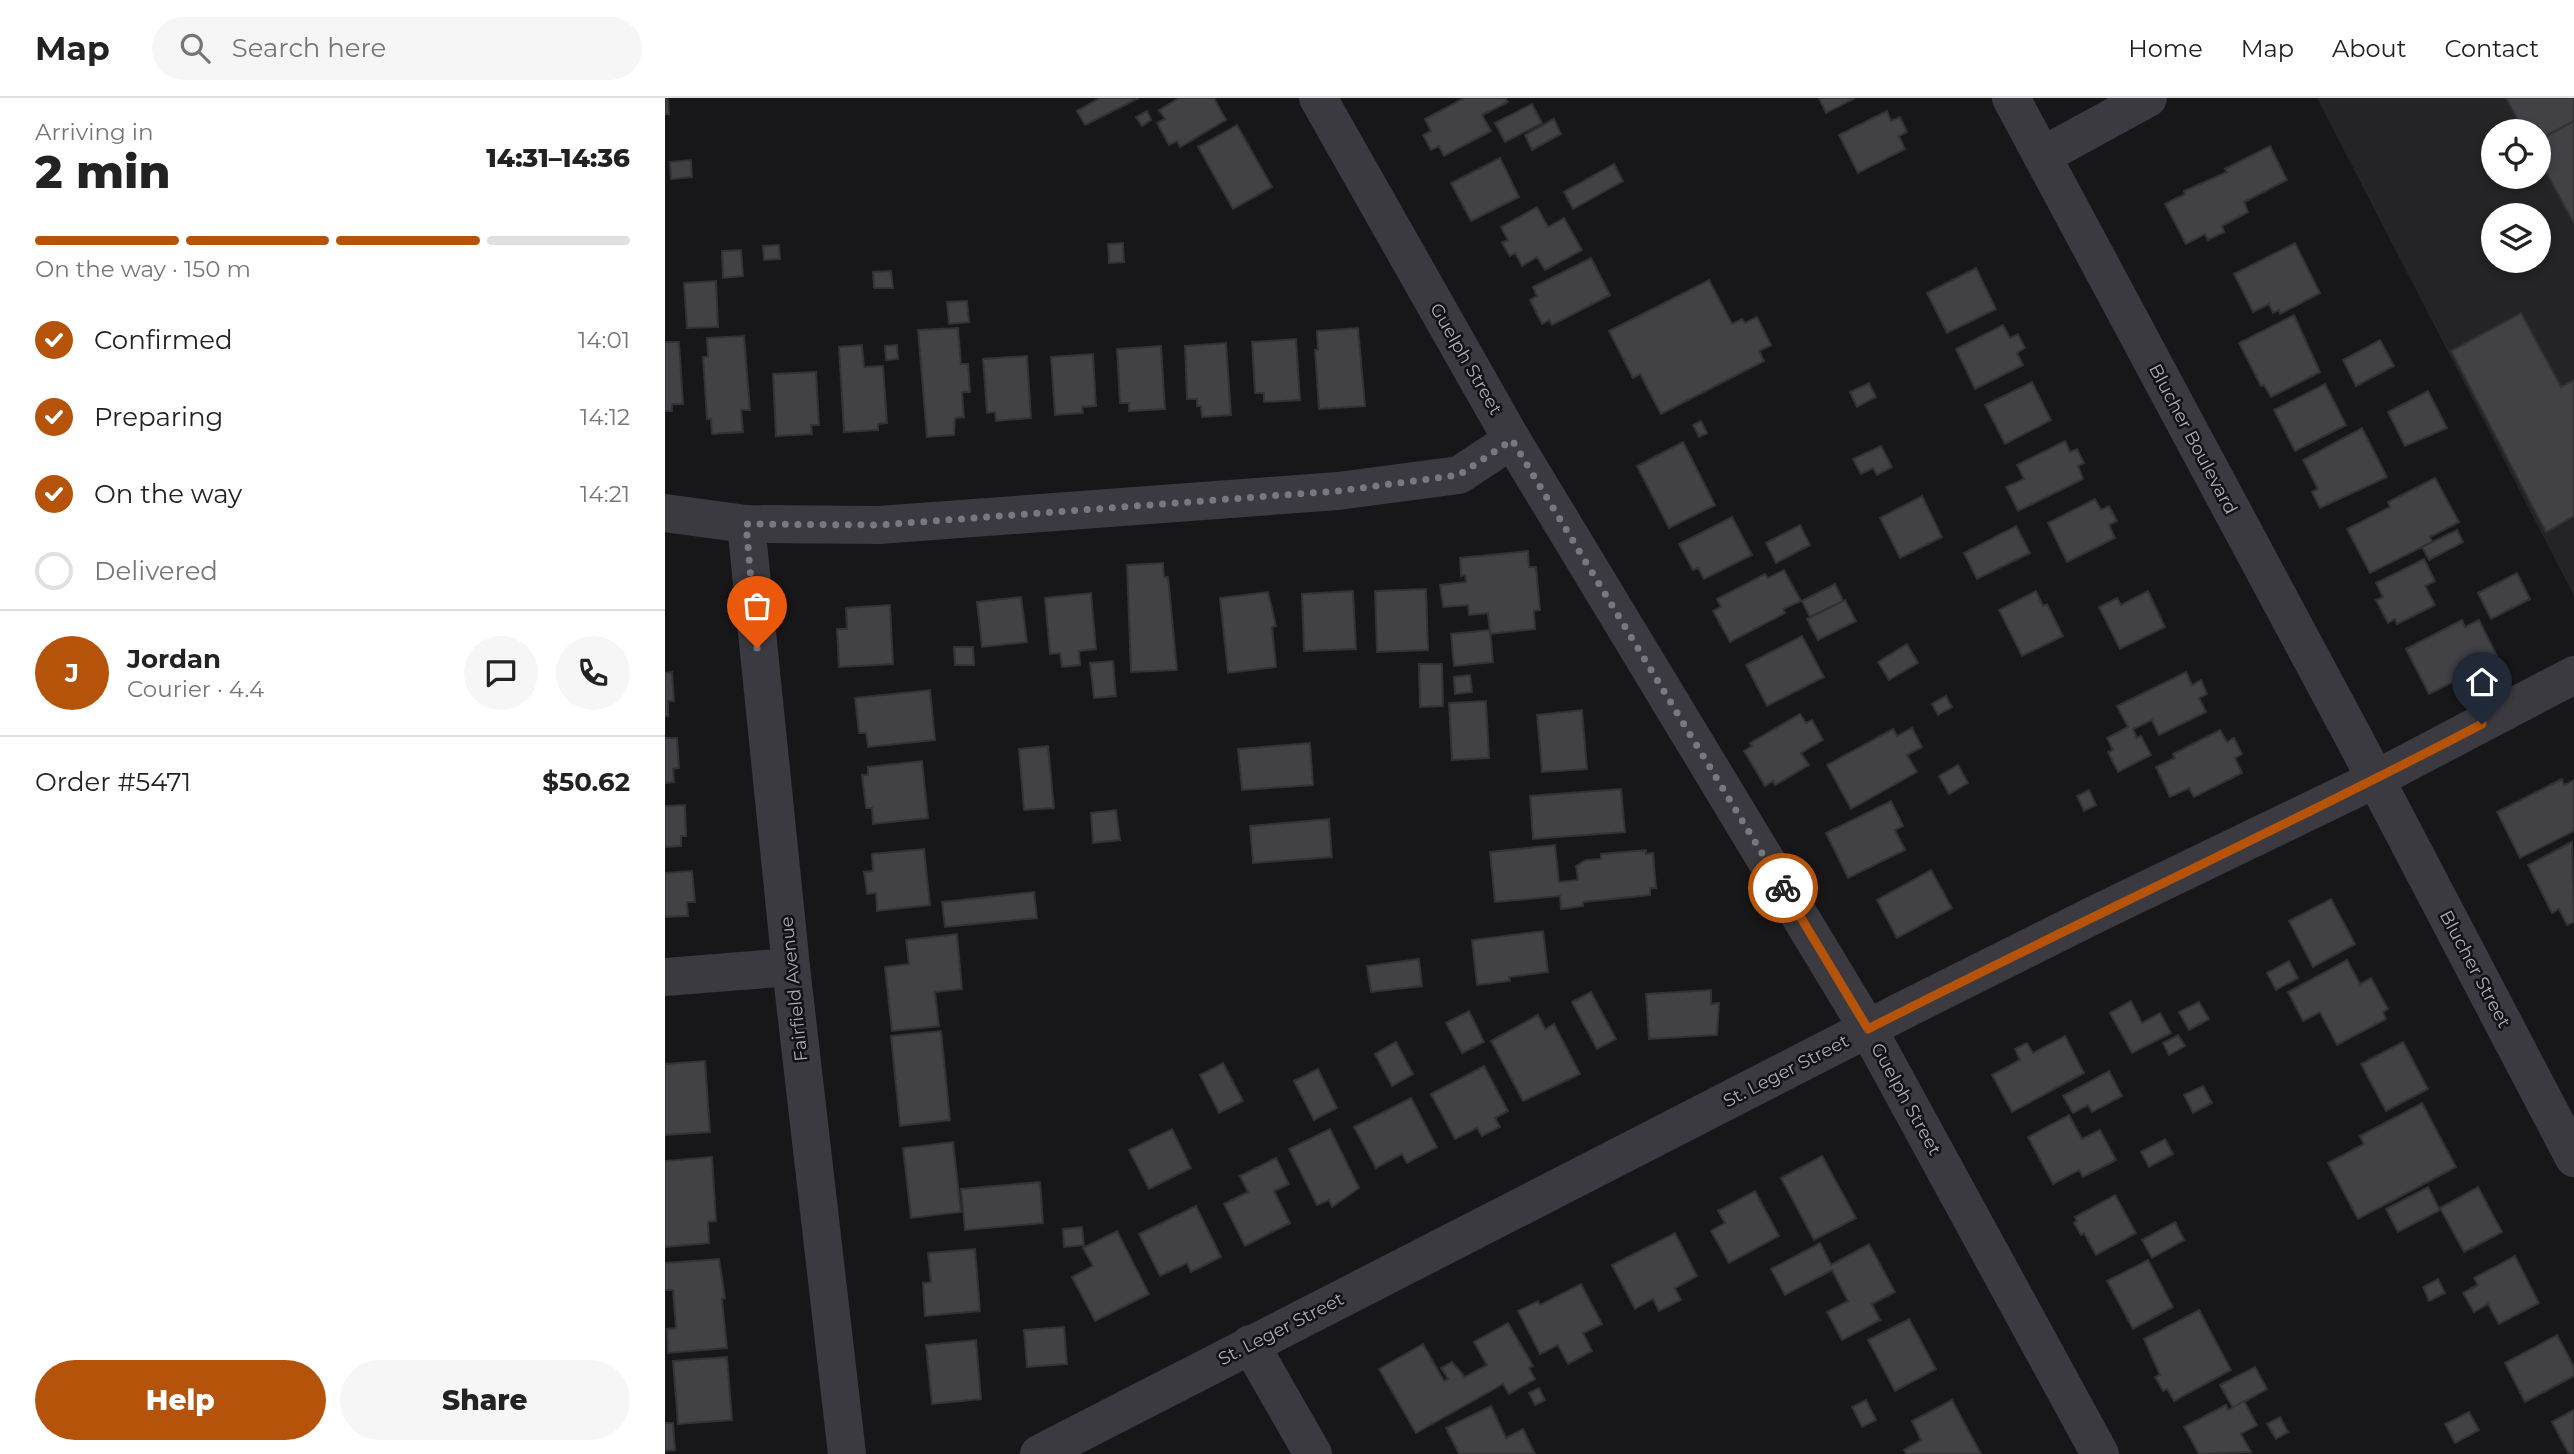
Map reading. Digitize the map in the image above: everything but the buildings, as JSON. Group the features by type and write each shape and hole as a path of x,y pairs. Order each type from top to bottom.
{"street":[{"name":"Guelph Street","path":"1318,98 1512,440 1868,1029 2100,1454"},
{"name":"Blucher Boulevard","path":"2011,98 2376,779"},
{"path":"2042,156 2148,98"},
{"path":"665,513 746,524 879,525 1338,491 1459,475 1512,440"},
{"name":"Fairfield Avenue","path":"746,524 791,967 846,1454"},
{"name":"St. Leger Street","path":"1039,1454 1868,1029 2108,908 2376,779 2574,675"},
{"name":"Blucher Street","path":"2376,779 2574,1158"},
{"path":"665,977 791,967"},
{"path":"1250,1344 1313,1454"}],"shaded area":[{"path":"2317,98 2574,98 2574,596"}],"way so far":[{"path":"757,648 746,524 879,525 1338,491 1459,475 1512,440 1783,888"}],"route":[{"path":"1783,888 1868,1029 2096,914 2376,779 2482,724"}]}
